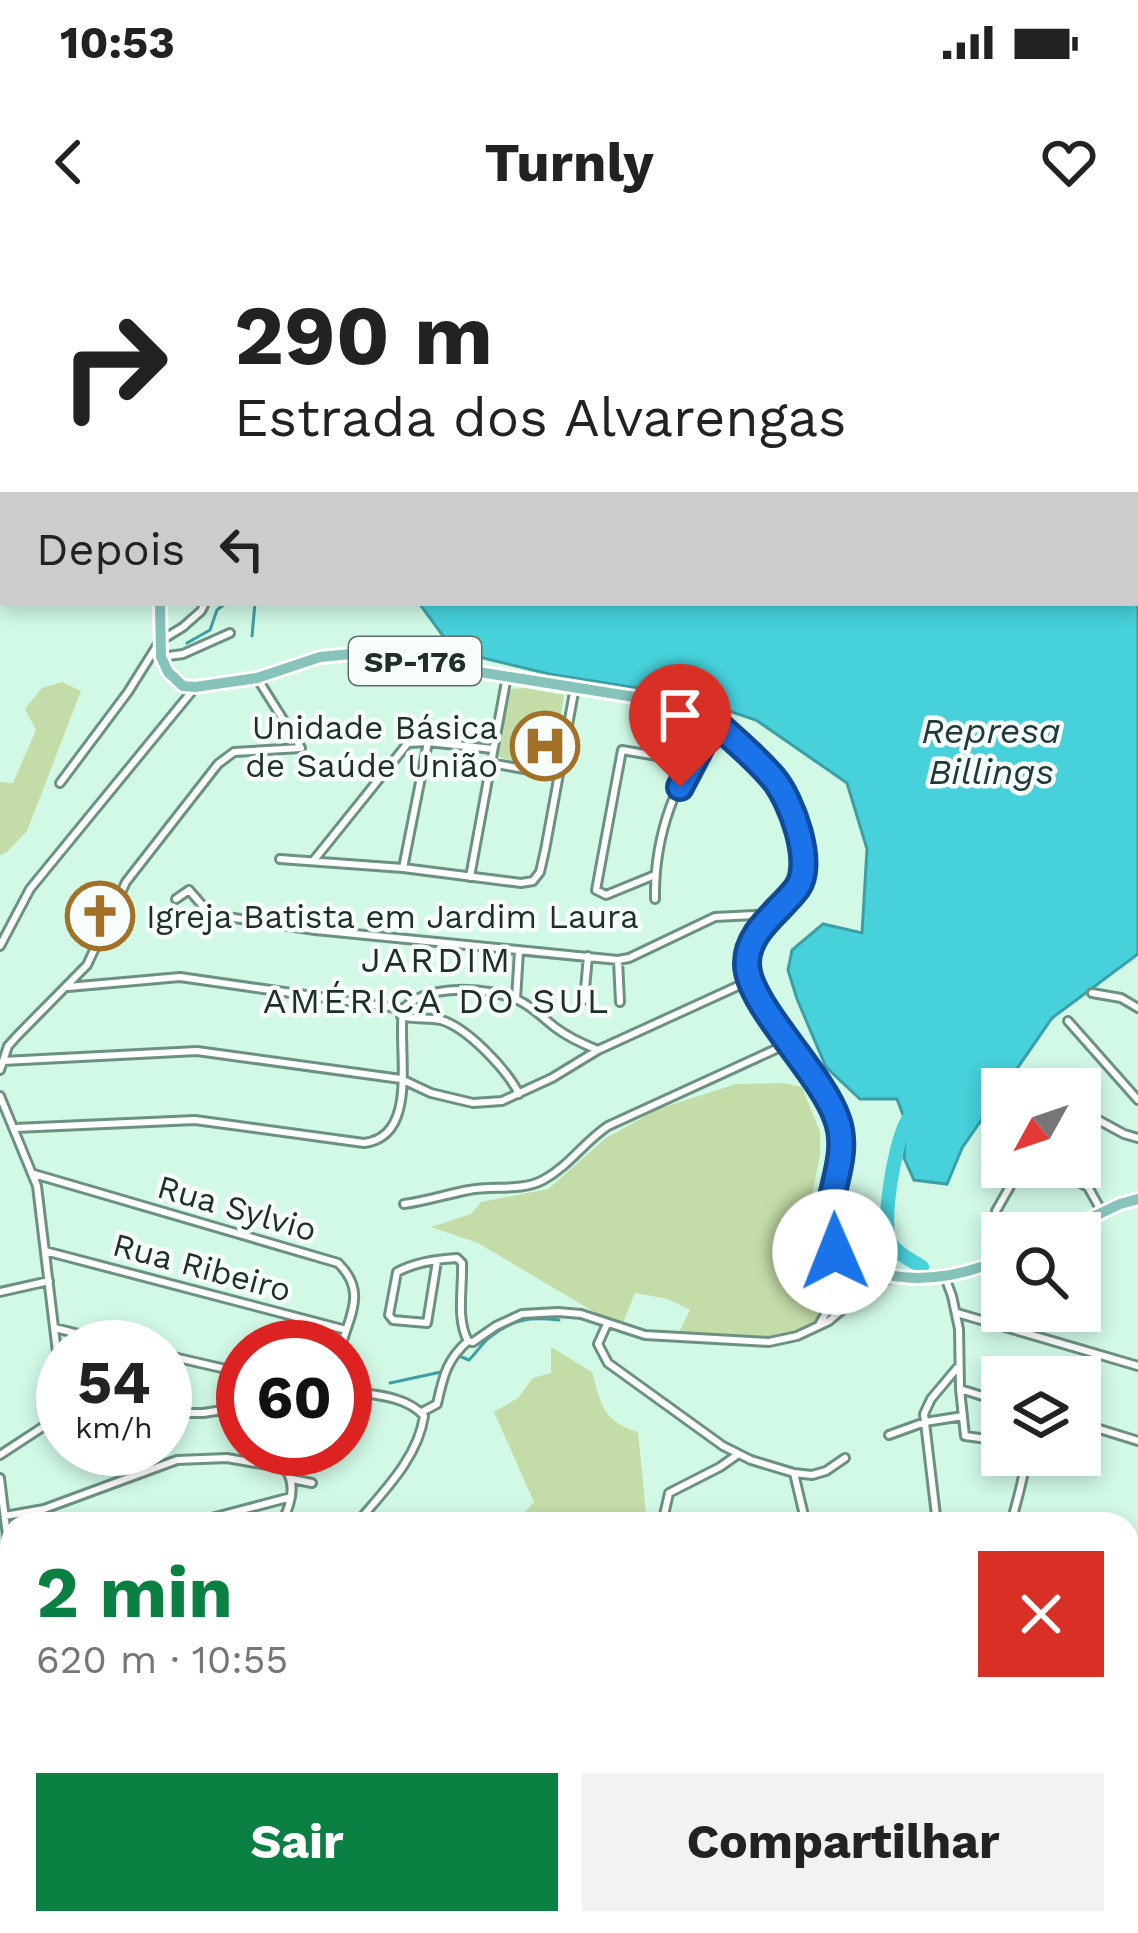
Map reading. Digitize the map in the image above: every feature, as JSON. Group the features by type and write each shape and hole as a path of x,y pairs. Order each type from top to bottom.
{"main road":[{"path":"160,606 160,657 174,680 195,687"},
{"name":"SP-176","path":"195,687 257,678 320,657 362,653 678,704 700,713 776,781 805,861 801,881 750,945 749,981"},
{"path":"749,981 814,1074 841,1135 841,1164 827,1227 835,1252 852,1266 892,1276 945,1277 981,1267"},
{"path":"1102,1212 1138,1199"}],"street":[{"path":"60,783 160,641 204,606"},
{"path":"160,657 183,653 230,633"},
{"path":"470,878 507,676"},
{"path":"257,678 301,748 233,752 218,764 126,882 96,951 68,987 4,1046 1,1066 196,1051 401,1079 431,1093 472,1102 502,1101 598,1050 749,981"},
{"path":"0,946 30,889 195,687"},
{"path":"280,859 527,883 537,877 545,850 575,687"},
{"path":"655,899 664,822 703,743 720,727"},
{"path":"313,861 400,750 413,741 493,749"},
{"path":"403,868 428,742"},
{"path":"655,875 606,895 598,893 596,883 622,750 692,762"},
{"path":"490,764 559,775"},
{"path":"176,899 189,890 214,915 315,930 618,960 715,917 772,914"},
{"path":"516,999 519,951"},
{"path":"584,1000 588,956"},
{"path":"618,960 620,1002"},
{"path":"68,987 180,977 402,1012 412,1019 437,1019 458,1028 502,1068 519,1094"},
{"path":"15,1128 192,1120 372,1142 385,1138 401,1106 402,1012 417,998 440,990 516,999 571,1039 598,1050"},
{"path":"1092,993 1121,998 1138,1009"},
{"path":"1068,1021 1138,1100"},
{"path":"404,1204 472,1189 525,1187 542,1180 576,1157 608,1126 790,1043"},
{"path":"0,1096 38,1186 54,1320"},
{"path":"1101,1121 1138,1138"},
{"name":"Rua Sylvio","path":"34,1174 338,1263 355,1289 348,1320"},
{"path":"1089,1188 1102,1212"},
{"path":"818,1326 834,1299 830,1243"},
{"name":"Rua Ribeiro","path":"45,1251 308,1320"},
{"path":"437,1261 427,1323 388,1315 397,1272 437,1261 455,1258 462,1263 463,1336 473,1342 527,1313 572,1312 655,1336 770,1342 829,1321 892,1276"},
{"path":"945,1277 961,1343 959,1389 965,1436 981,1438"},
{"path":"0,1292 49,1281"},
{"path":"956,1312 1138,1366"},
{"path":"607,1324 598,1344 608,1363 738,1454 812,1475 845,1458"},
{"path":"423,1413 437,1404 443,1373 468,1341"},
{"path":"936,1512 926,1407 959,1366"},
{"path":"959,1389 981,1396"},
{"path":"372,1395 399,1400 423,1413"},
{"path":"366,1512 401,1468 421,1432 423,1413"},
{"path":"889,1435 925,1422 963,1416"},
{"path":"1101,1430 1138,1441"},
{"path":"0,1455 36,1431"},
{"path":"665,1512 669,1493 738,1454"},
{"path":"27,1512 192,1458 280,1466 292,1479 312,1483"},
{"path":"794,1473 803,1512"},
{"path":"1013,1512 1024,1476"},
{"path":"0,1478 4,1512"},
{"path":"286,1512 292,1479"},
{"path":"242,1512 291,1501"}],"green space":[{"path":"62,682 81,691 27,831 0,855 0,782 13,783 36,730 25,709 42,688"},
{"path":"511,689 564,695 559,727 536,723 529,764 498,757 506,695"},
{"path":"736,1084 802,1087 820,1132 806,1226 811,1265 822,1292 850,1298 803,1331 768,1338 678,1334 690,1310 668,1299 635,1293 622,1325 611,1322 478,1243 431,1227 471,1214 481,1202 548,1189 606,1138 658,1109"},
{"path":"551,1347 592,1372 605,1411 617,1423 638,1432 646,1512 525,1512 534,1502 494,1412 518,1398 533,1378 551,1373"}],"water":[{"name":"Represa Billings","path":"421,606 1138,606 1138,954 1052,1018 1017,1068 981,1068 981,1121 962,1148 947,1184 914,1180 904,1158 906,1123 897,1099 860,1099 826,1067 788,970 792,950 823,924 862,933 867,849 847,783 756,720 681,695 549,674 454,651"}],"waterway":[{"path":"187,643 210,630 222,606"},
{"path":"252,636 255,606"},
{"path":"917,1108 897,1148 887,1220 891,1244 922,1267"},
{"path":"457,1358 469,1360 490,1337 515,1322 559,1320"},
{"path":"390,1383 441,1372"}],"place":[{"name":"Unidade Básica de Saúde União","path":"545,746"},
{"name":"Igreja Batista em Jardim Laura","path":"100,916"}],"district":[{"name":"JARDIM AMÉRICA DO SUL","path":"437,980"}],"route":[{"path":"680,787 703,743 720,727 776,781 794,824 805,861 801,881 750,945 747,965 753,989 814,1074 838,1121 841,1164 827,1227 835,1252"}]}
